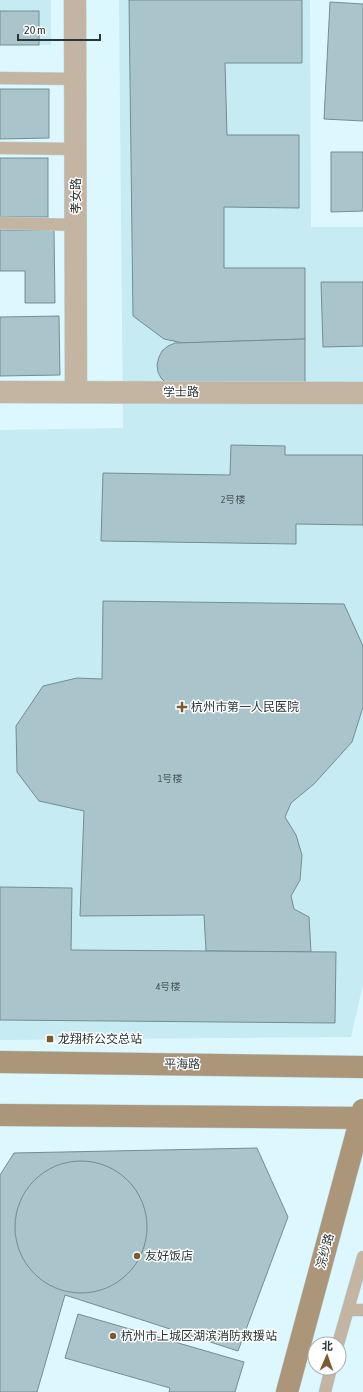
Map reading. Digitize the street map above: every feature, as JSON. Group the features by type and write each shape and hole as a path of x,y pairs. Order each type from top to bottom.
{"main road":[{"name":"平海路","path":"0,1062 363,1067"},
{"path":"0,1115 362,1115"},
{"name":"浣纱路","path":"287,1392 362,1115"}],"street":[{"name":"孝女路","path":"76,0 76,392"},
{"name":"学士路","path":"0,392 363,393"}],"lane":[{"path":"0,78 76,79"},
{"path":"0,148 76,149"},
{"path":"0,223 76,224"},
{"path":"340,1336 363,1257"},
{"path":"348,1310 363,1310"},
{"path":"325,1392 329,1376"}],"shaded area":[{"path":"0,0 51,0 51,45 0,45"},
{"name":"杭州市第一人民医院","path":"119,0 310,0 311,227 363,227 363,984 351,1037 0,1040 0,430 123,428"}],"building":[{"path":"129,0 302,0 302,63 225,63 227,135 299,135 299,208 224,207 224,268 305,268 305,339 183,343 164,339 133,316"},
{"path":"330,2 363,4 363,121 324,119"},
{"path":"0,11 39,11 39,45 0,45"},
{"path":"0,89 49,89 49,138 0,139"},
{"path":"331,152 363,152 363,211 331,212"},
{"path":"0,158 48,158 48,217 0,217"},
{"path":"0,230 54,230 55,303 25,303 25,271 0,271"},
{"path":"321,282 363,282 363,346 323,347"},
{"path":"59,316 60,375 0,376 0,317"},
{"path":"305,339 305,387 167,384 158,372 157,365 162,351 175,343"},
{"path":"231,445 285,446 285,455 363,455 363,525 296,524 296,544 101,541 103,473 230,475"},
{"path":"103,601 344,604 363,646 363,707 352,742 314,784 291,803 285,817 296,835 302,855 300,880 291,896 294,909 309,917 311,952 206,951 204,915 80,916 84,811 39,801 17,772 16,726 43,686 77,678 102,679"},
{"path":"0,887 72,888 71,950 336,952 335,1023 0,1020"},
{"name":"友好饭店","path":"257,1148 288,1217 238,1351 65,1295 37,1392 0,1392 0,1175 14,1153"},
{"name":"友好饭店","path":"74,1161 88,1161 106,1166 118,1172 128,1180 136,1190 142,1202 146,1214 146,1240 142,1252 136,1264 128,1274 118,1282 106,1288 88,1293 74,1293 56,1288 44,1282 34,1274 26,1264 20,1252 15,1234 15,1220 20,1202 26,1190 34,1180 44,1172 56,1166"},
{"name":"杭州市上城区湖滨消防救援站","path":"78,1314 244,1362 235,1392 169,1392 170,1388 65,1358"}],"place":[{"name":"杭州市第一人民医院","path":"182,707"},
{"name":"龙翔桥公交总站","path":"50,1039"},
{"name":"友好饭店","path":"137,1256"},
{"name":"杭州市上城区湖滨消防救援站","path":"113,1336"}]}
